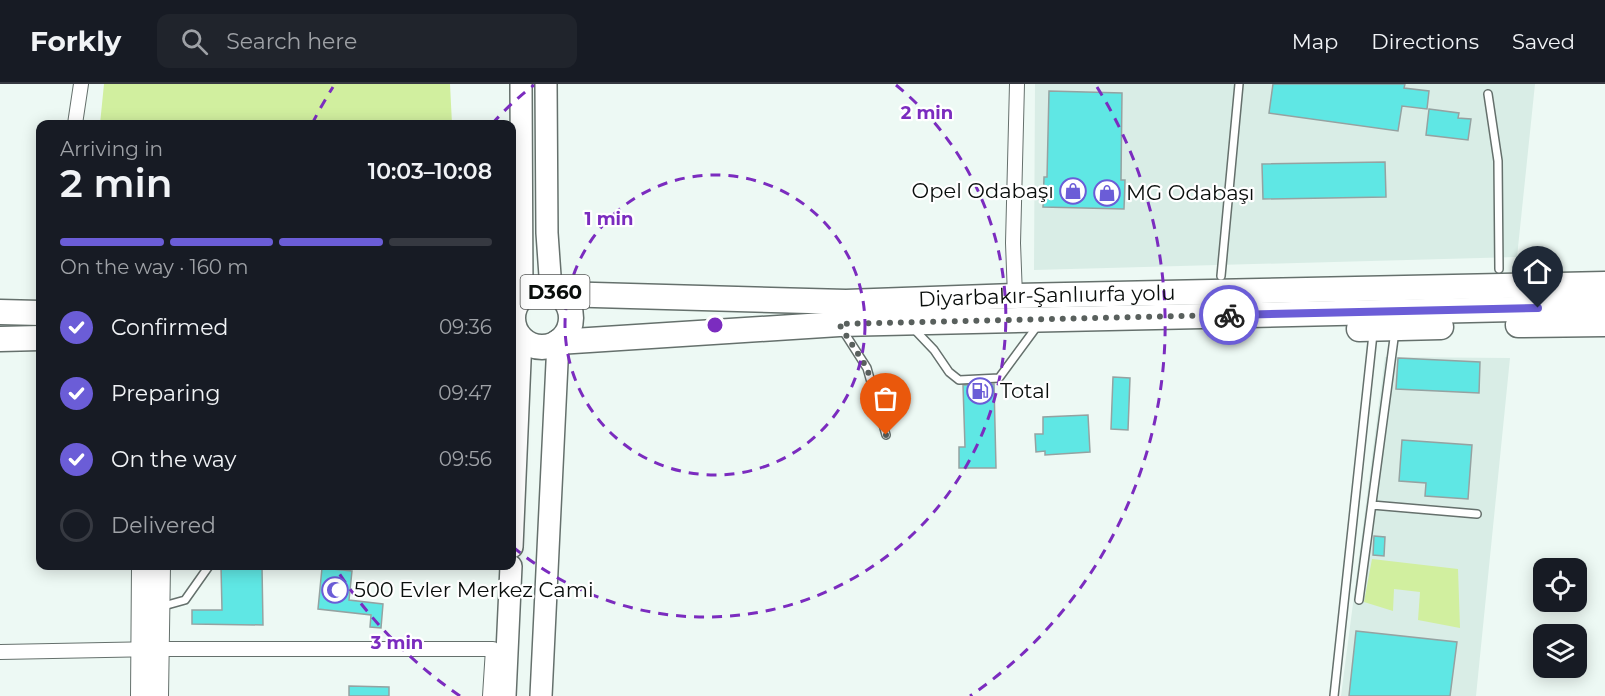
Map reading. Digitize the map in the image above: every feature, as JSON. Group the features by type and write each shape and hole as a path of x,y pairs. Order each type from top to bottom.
{"highway":[{"path":"1016,296 1111,283 1221,276 1605,267"},
{"name":"Diyarbakır-Şanlıurfa yolu","path":"555,292 846,302 1016,296 1605,284"},
{"name":"D360","path":"516,338 538,347 549,346 564,337 571,322 569,306 555,292 536,289 517,296"},
{"name":"Diyarbakır-Şanlıurfa yolu","path":"558,342 839,324 1605,307"},
{"path":"0,312 36,313"},
{"path":"1048,319 1103,331 1279,331 1605,324"},
{"path":"0,339 36,338"}],"main road":[{"path":"517,296 521,84"},
{"path":"546,84 547,233 555,292"},
{"path":"541,696 558,342"},
{"path":"505,696 511,570"}],"street":[{"path":"76,120 81,84"},
{"path":"1016,296 1013,243 1017,84"},
{"path":"142,570 150,649 158,696"},
{"path":"141,696 158,608 160,570"},
{"path":"0,652 150,649 493,649 490,696"}],"lane":[{"path":"1221,276 1239,84"},
{"path":"1488,94 1498,161 1499,269"},
{"path":"908,323 934,350 949,372 959,380 999,378 1048,319"},
{"path":"839,324 867,368 886,435"},
{"path":"1359,600 1372,505 1384,328"},
{"path":"1334,696 1384,328"},
{"path":"1372,505 1477,514"},
{"path":"158,608 185,600 206,570"}],"shaded area":[{"path":"1035,84 1535,84 1517,257 1034,270"},
{"path":"1385,357 1510,358 1476,696 1341,696"}],"green space":[{"path":"104,84 450,84 452,120 100,120"},
{"path":"1372,559 1458,569 1460,628 1418,620 1420,592 1394,589 1393,611 1364,602"}],"building":[{"path":"1273,84 1405,84 1404,88 1429,91 1427,109 1402,106 1398,131 1269,113"},
{"path":"1049,91 1122,93 1121,180 1125,180 1124,209 1043,207 1044,177 1047,177"},
{"path":"1429,109 1459,113 1458,118 1471,119 1468,140 1426,135"},
{"path":"1385,162 1386,197 1263,199 1262,164"},
{"path":"1398,358 1480,362 1479,393 1396,389"},
{"path":"1113,377 1130,378 1128,430 1111,429"},
{"path":"994,384 996,468 959,468 959,447 965,447 963,385"},
{"path":"1088,415 1090,452 1045,455 1045,451 1036,452 1035,434 1043,434 1043,417"},
{"path":"1402,440 1472,445 1468,499 1425,496 1426,483 1399,481"},
{"path":"1374,536 1385,537 1384,556 1373,555"},
{"path":"221,570 262,570 263,625 192,624 192,610 222,610"},
{"name":"500 Evler Merkez Cami","path":"322,570 352,571 349,600 383,604 381,628 370,627 371,615 318,609"},
{"path":"1356,631 1457,642 1450,696 1349,696"},
{"path":"349,686 389,687 389,696 349,696"}],"way so far":[{"path":"886,435 867,368 839,324 1229,315"}],"place":[{"name":"Opel Odabaşı","path":"1073,191"},
{"name":"MG Odabaşı","path":"1107,193"},
{"name":"Total","path":"980,391"},
{"name":"500 Evler Merkez Cami","path":"335,590"}],"route":[{"path":"1229,315 1538,308"}]}
